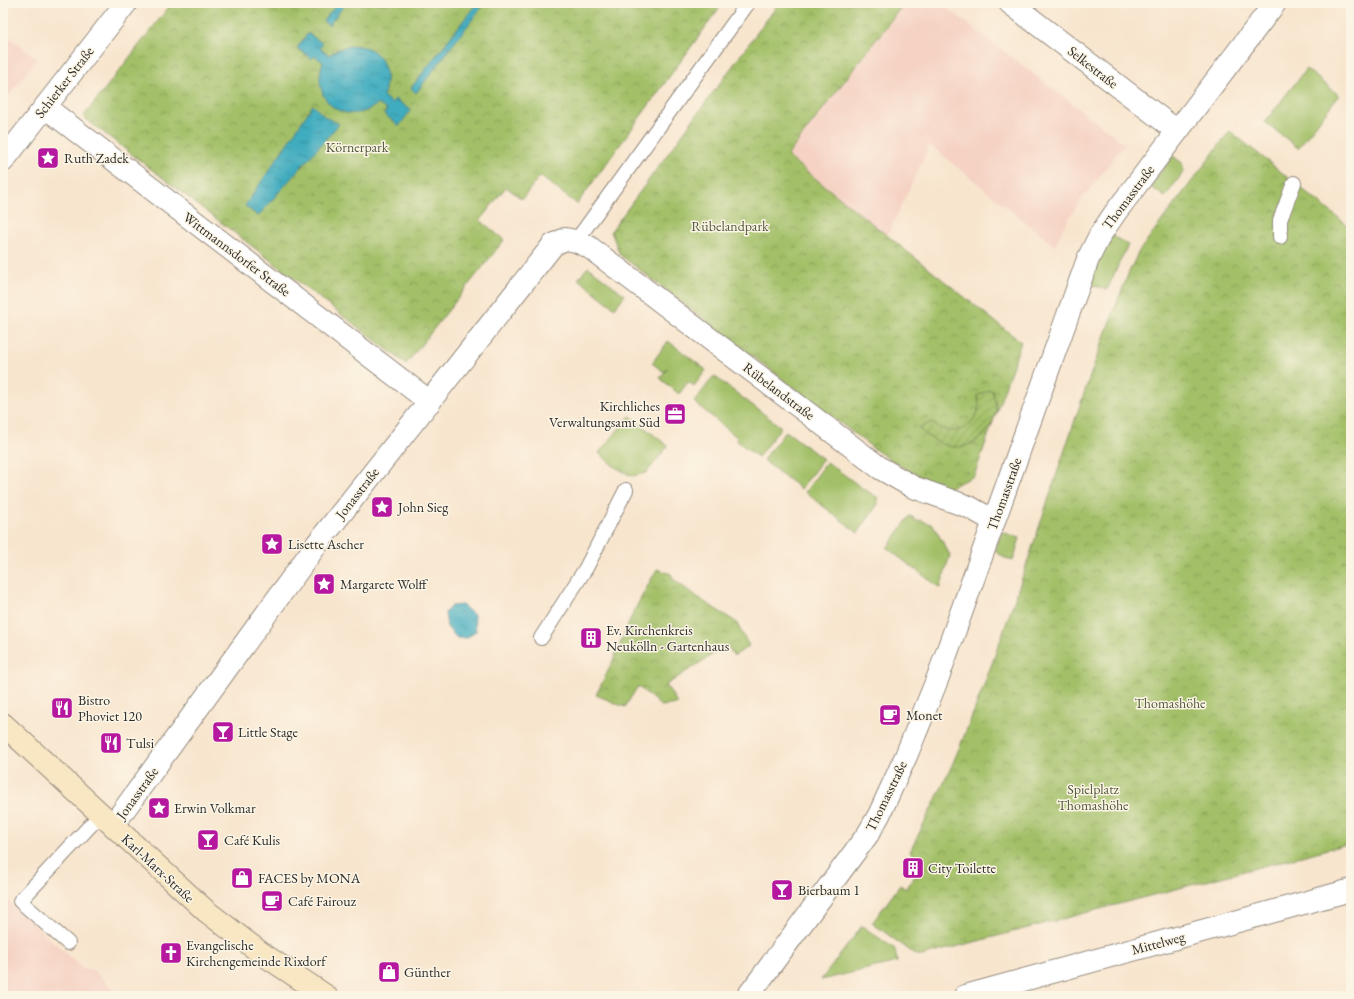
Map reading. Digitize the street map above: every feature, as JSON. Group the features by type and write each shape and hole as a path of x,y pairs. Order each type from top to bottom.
{"main road":[{"name":"Karl-Marx-Straße","path":"3,724 186,894 261,953 326,996"}],"street":[{"name":"Schierker Straße","path":"3,161 126,3"},
{"name":"Selkestraße","path":"1010,3 1177,131"},
{"name":"Thomasstraße","path":"751,995 868,834 879,815 906,756 937,680 1088,259 1100,235 1115,213 1275,3"},
{"name":"Wittmannsdorfer Straße","path":"45,107 430,402"},
{"name":"Jonasstraße","path":"107,820 317,544 553,246 565,239 576,241"},
{"name":"Rübelandstraße","path":"576,241 602,257 880,468 908,485 970,507 994,521"},
{"name":"Mittelweg","path":"965,996 1351,890"}],"lane":[{"path":"576,241 748,3"},
{"path":"1280,237 1280,220 1294,183"},
{"path":"541,638 586,568 626,490"},
{"path":"68,943 20,900 107,820"}],"shaded area":[{"path":"904,3 941,3 1125,144 1081,200 1064,226 1055,246 930,145 887,236 787,156"},
{"path":"3,32 37,59 3,103"},
{"path":"3,896 82,968 93,970 121,996 8,996 3,993"}],"green space":[{"name":"Körnerpark","path":"172,3 723,3 577,204 540,176 522,199 506,187 480,220 504,240 406,364 83,117"},
{"name":"Rübelandpark","path":"779,3 904,3 787,156 1021,342 974,476 948,488 909,471 873,448 620,255 611,231"},
{"path":"1306,69 1339,95 1298,148 1265,122"},
{"name":"Thomashöhe","path":"1230,131 1351,228 1351,843 921,956 916,955 872,923 900,885 906,889 925,862 910,852 953,764 981,692 1024,572 1106,331 1129,272 1138,253"},
{"path":"1173,156 1182,163 1184,171 1165,197 1152,188 1151,185"},
{"path":"1113,236 1128,245 1107,290 1093,285 1091,282 1099,260 1111,237"},
{"path":"588,267 625,295 615,308 578,279"},
{"path":"668,341 706,370 694,386 688,382 679,394 660,378 668,368 664,372 652,363"},
{"path":"714,376 781,427 758,457 737,441 738,438 694,402"},
{"path":"991,389 996,404 995,416 992,423 983,435 971,444 952,447 941,444 919,429 931,422 936,426 947,430 953,431 964,428 969,425 977,413 979,405 977,396"},
{"path":"630,416 668,446 646,473 632,476 615,467 599,453"},
{"path":"786,431 823,459 801,489 763,460"},
{"path":"827,462 862,488 877,497 878,504 858,533 805,492"},
{"path":"910,516 914,518 914,520 920,520 933,525 950,555 940,588 887,548"},
{"path":"1002,532 1020,538 1013,561 1003,557 995,551"},
{"path":"657,569 671,574 674,580 736,622 749,646 734,656 727,645 666,685 678,704 661,706 638,686 625,707 596,695 612,663 635,609"},
{"path":"862,926 895,949 897,962 821,980"}],"water":[{"path":"338,3 346,3 329,25 323,21"},
{"path":"477,3 485,3 416,93 411,88"},
{"path":"308,33 323,44 320,48 329,55 342,48 354,46 365,47 374,52 381,60 385,70 386,82 383,96 392,103 395,99 411,110 399,126 384,114 387,110 378,104 366,111 358,113 347,113 338,110 331,105 322,91 320,82 320,72 323,62 315,56 312,59 297,48"},
{"path":"313,105 325,117 339,124 258,216 245,206"},
{"path":"462,605 474,615 476,631 467,638 457,638 447,627 445,613 451,606"}],"place":[{"name":"Ruth Zadek","path":"48,158"},
{"name":"Kirchliches Verwaltungsamt Süd","path":"675,414"},
{"name":"John Sieg","path":"382,507"},
{"name":"Lisette Ascher","path":"272,544"},
{"name":"Margarete Wolff","path":"324,584"},
{"name":"Ev. Kirchenkreis Neukölln - Gartenhaus","path":"591,638"},
{"name":"Bistro Phoviet 120","path":"62,708"},
{"name":"Monet","path":"890,715"},
{"name":"Little Stage","path":"223,732"},
{"name":"Tulsi","path":"111,743"},
{"name":"Erwin Volkmar","path":"159,808"},
{"name":"Café Kulis","path":"208,840"},
{"name":"City Toilette","path":"913,868"},
{"name":"FACES by MONA","path":"242,878"},
{"name":"Bierbaum 1","path":"782,890"},
{"name":"Café Fairouz","path":"272,901"},
{"name":"Evangelische Kirchengemeinde Rixdorf","path":"171,953"},
{"name":"Günther","path":"389,972"}],"park label":[{"name":"Spielplatz Thomashöhe","path":"1093,798"}]}
